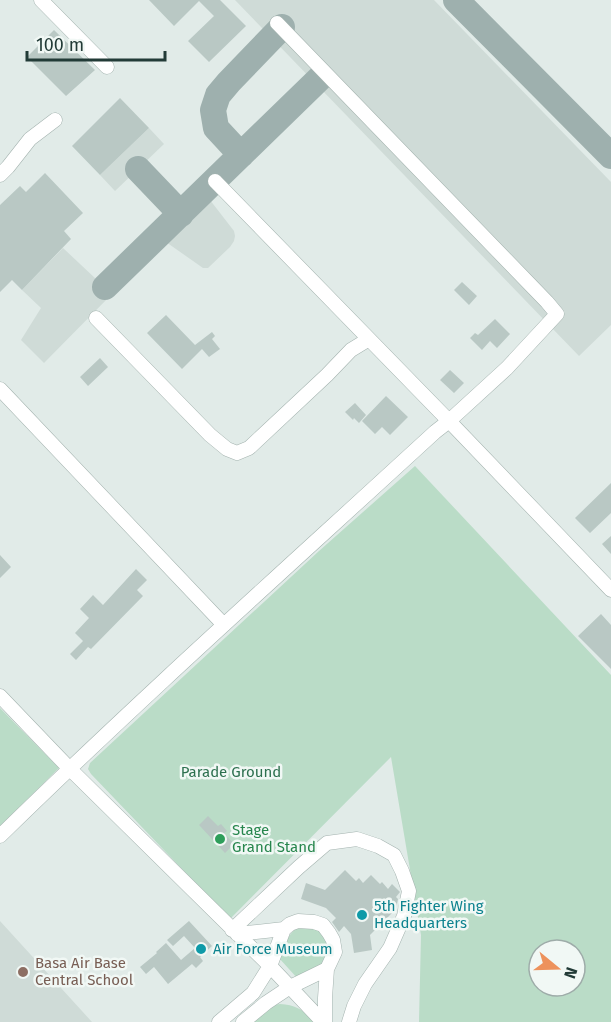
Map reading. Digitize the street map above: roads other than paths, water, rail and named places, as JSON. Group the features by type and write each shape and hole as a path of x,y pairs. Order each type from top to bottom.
{"lane":[{"path":"40,0 107,67"},
{"path":"0,836 69,768 507,368 557,314 476,227 277,23"},
{"path":"0,175 30,139 55,120"},
{"path":"215,181 611,590"},
{"path":"96,318 210,435 227,449 237,453 249,448 351,350 369,339"},
{"path":"0,389 224,625"},
{"path":"0,696 69,768 324,1022"},
{"path":"234,932 299,867 327,843 357,839 378,846 394,855 409,891 404,916 390,948 365,984 349,1022"},
{"path":"219,1022 253,993 270,966 284,929 298,921 322,925 333,940 335,952 327,969 324,1022"},
{"path":"234,932 284,929"},
{"path":"243,1022 290,987 327,969"}],"place":[{"name":"Stage Grand Stand","path":"220,839"},
{"name":"5th Fighter Wing Headquarters","path":"362,915"},
{"name":"Air Force Museum","path":"201,949"},
{"name":"Basa Air Base Central School","path":"23,972"}],"park label":[{"name":"Parade Ground","path":"231,772"}]}
